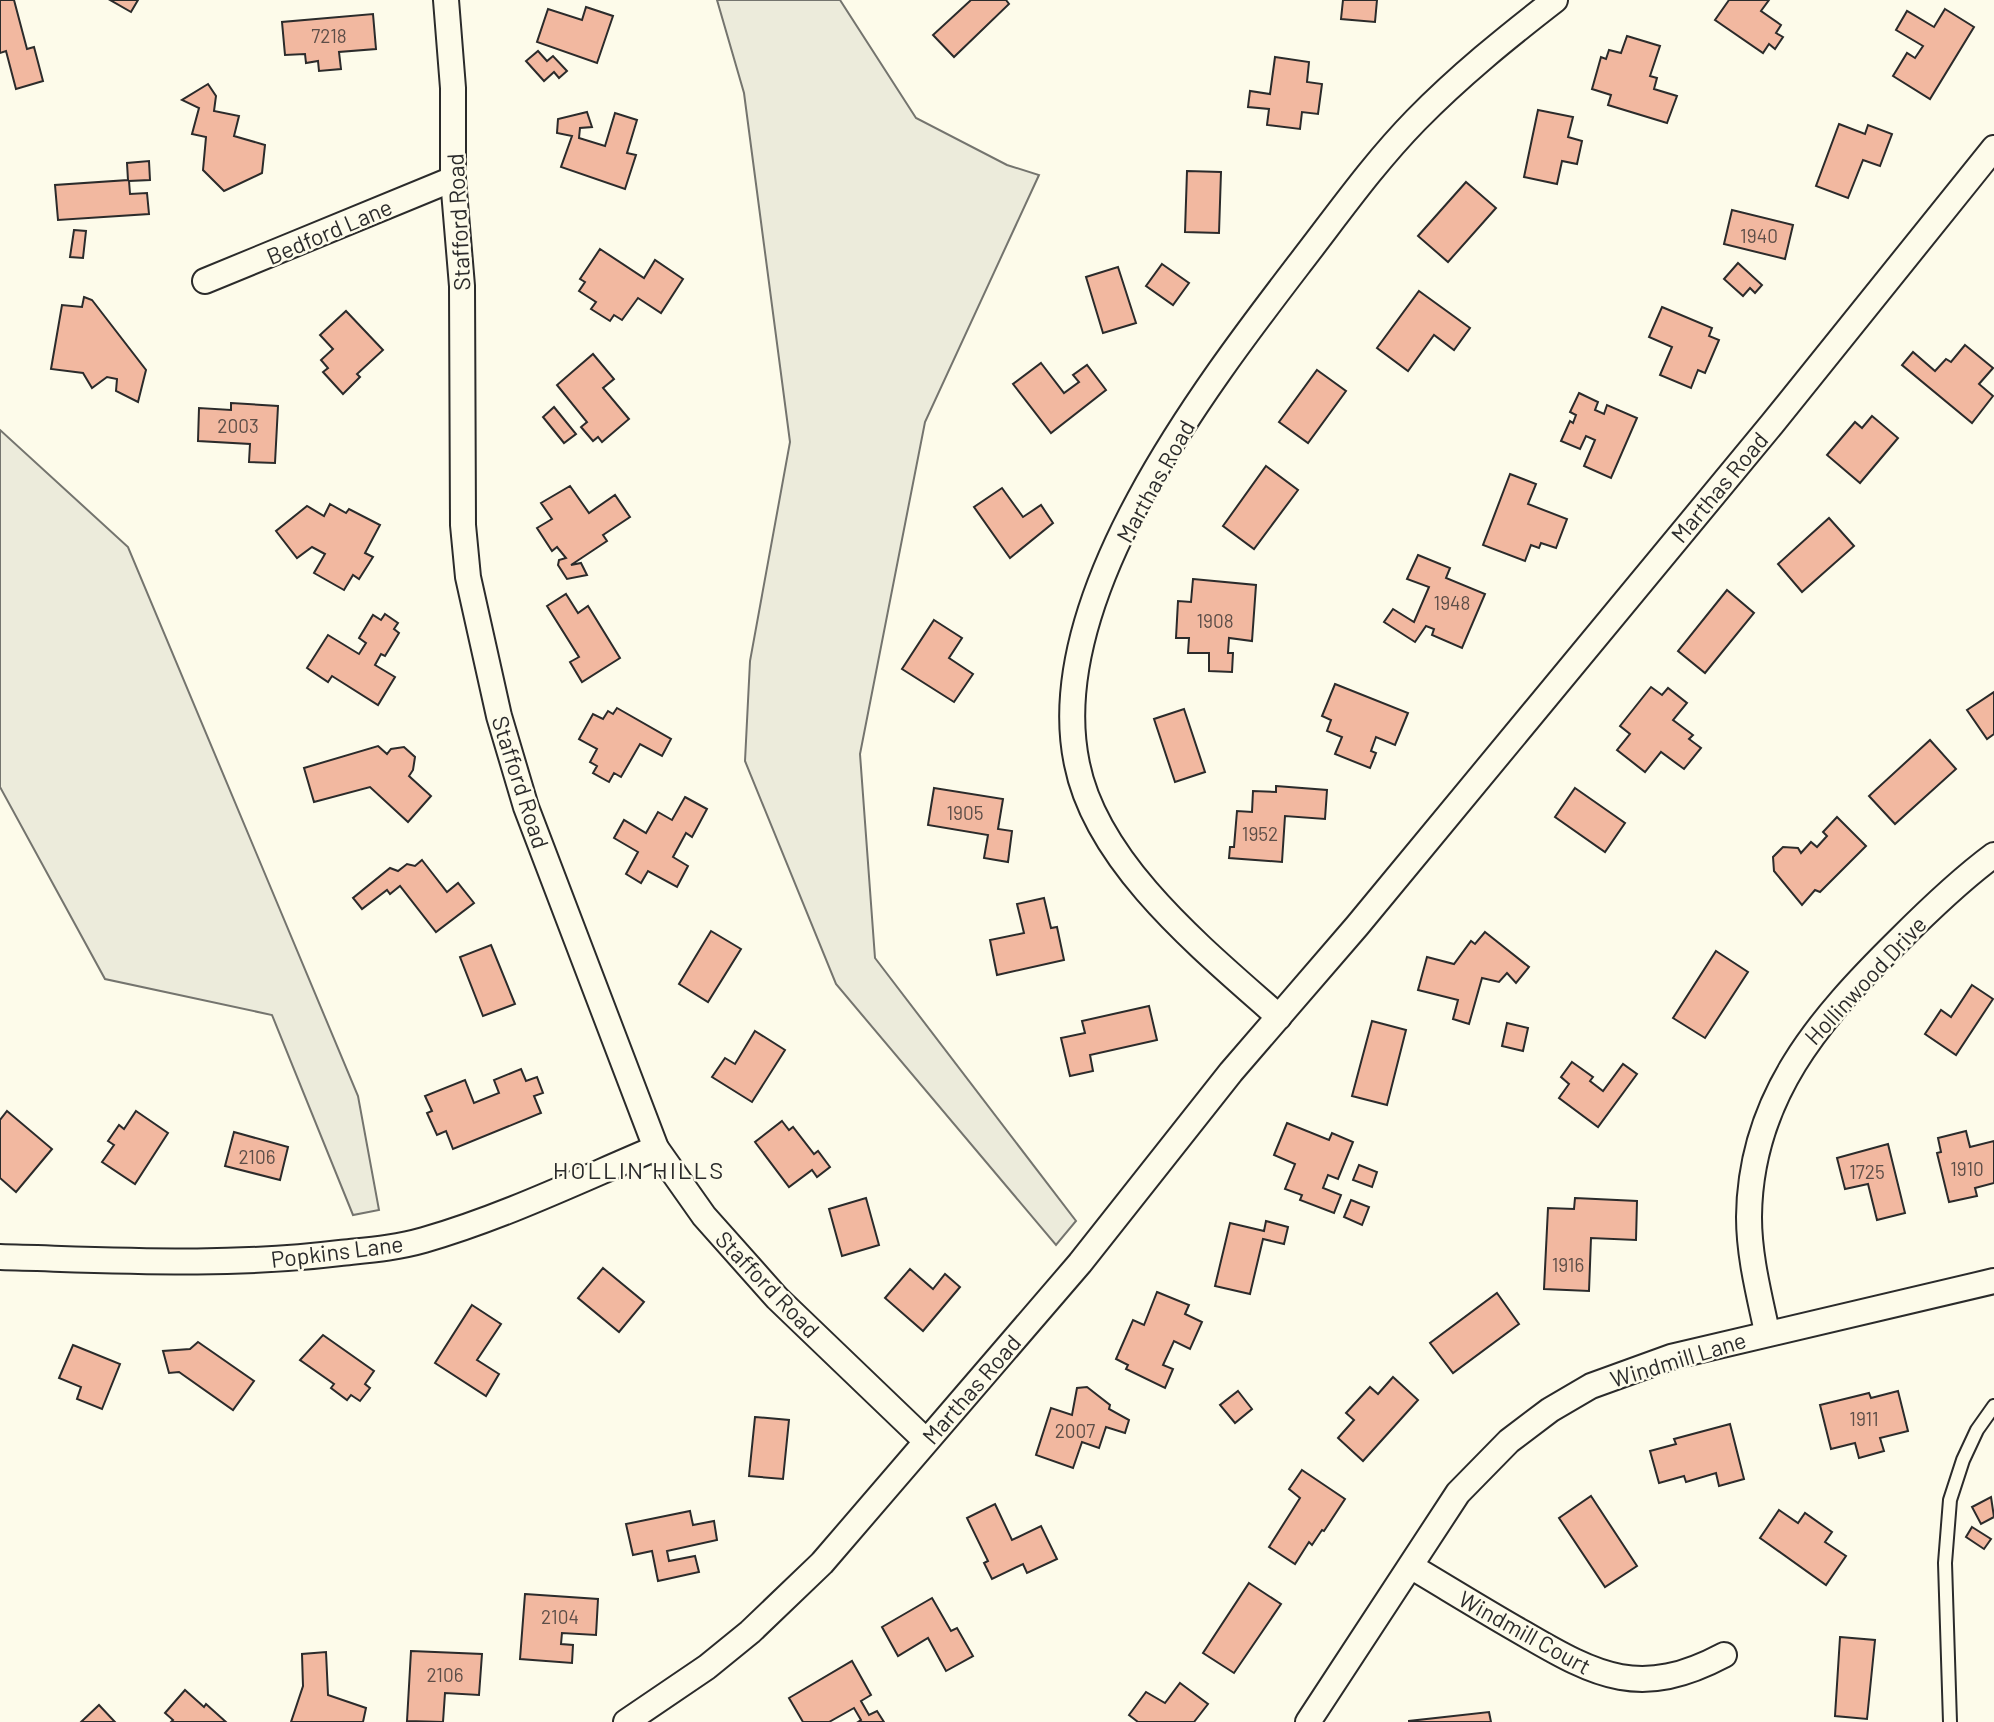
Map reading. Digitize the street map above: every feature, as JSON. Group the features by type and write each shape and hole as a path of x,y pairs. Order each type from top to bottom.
{"street":[{"name":"Stafford Road","path":"446,0 453,88 453,179 462,286 463,525 475,619 499,716 526,807 656,1148 704,1216 777,1297 926,1441"},
{"name":"Marthas Road","path":"1279,1017 1224,968 1128,870 1096,822 1077,765 1072,731 1073,694 1084,630 1124,531 1164,458 1256,321 1376,164 1415,122 1460,77 1555,0"},
{"name":"Marthas Road","path":"626,1722 707,1667 750,1632 822,1563 1080,1263 1279,1017 1772,424 1994,148"},
{"name":"Bedford Lane","path":"205,281 453,179"},
{"name":"Hollinwood Drive","path":"1768,1332 1753,1266 1749,1216 1757,1151 1780,1086 1808,1040 1877,962 1928,912 1994,855"},
{"name":"Popkins Lane","path":"0,1256 217,1263 303,1258 389,1247 423,1240 498,1215 656,1148"},
{"name":"Windmill Lane","path":"1308,1722 1458,1493 1509,1441 1550,1410 1591,1386 1639,1366 1768,1332 1994,1281"},
{"name":"Windmill Court","path":"1412,1567 1572,1661 1606,1675 1629,1679 1661,1678 1696,1670 1724,1655"}],"lane":[{"path":"1950,1722 1945,1563 1950,1500 1963,1460 1994,1406"}],"shaded area":[{"path":"717,0 840,0 916,118 1007,165 1039,175 925,422 860,754 875,958 1076,1221 1056,1245 836,984 745,761 750,661 790,442 744,93"},
{"path":"0,430 128,547 358,1096 379,1210 353,1215 272,1015 105,979 0,787"}],"building":[{"path":"0,0 14,0 27,49 34,47 43,81 16,89 6,51 0,53"},
{"path":"110,0 138,0 131,12"},
{"path":"971,0 1006,0 1009,4 954,57 933,35"},
{"path":"1343,0 1377,0 1375,22 1341,19"},
{"path":"1729,0 1769,0 1761,11 1781,25 1776,33 1783,37 1775,49 1769,44 1763,53 1715,20"},
{"path":"586,7 613,16 597,63 537,42 548,9 582,20"},
{"path":"1945,9 1974,27 1930,99 1893,76 1907,53 1915,58 1923,46 1896,30 1907,11 1934,27"},
{"path":"373,14 376,49 339,52 341,69 319,71 318,61 306,63 305,54 285,55 282,22"},
{"path":"1627,36 1660,46 1650,76 1657,78 1654,89 1677,96 1667,123 1608,105 1611,95 1592,89 1601,57 1606,59 1609,50 1621,53"},
{"path":"538,51 547,61 553,56 567,71 559,78 554,72 544,81 526,61"},
{"path":"1275,57 1309,62 1307,82 1322,84 1318,114 1302,112 1300,129 1267,125 1269,109 1248,107 1250,91 1270,94"},
{"path":"208,84 216,96 214,111 239,116 234,136 265,145 262,173 224,191 203,170 206,137 192,134 199,108 182,100"},
{"path":"1538,110 1573,117 1568,137 1582,141 1577,164 1562,161 1557,184 1524,177"},
{"path":"587,112 592,127 580,128 579,138 605,146 615,113 637,120 627,153 636,155 625,189 561,167 572,136 557,133 558,119"},
{"path":"1839,124 1865,134 1868,125 1892,134 1880,166 1863,160 1848,198 1816,186"},
{"path":"149,161 150,180 129,181 130,194 147,193 149,214 58,220 55,185 128,180 127,163"},
{"path":"1187,171 1221,172 1219,233 1185,232"},
{"path":"1466,182 1496,208 1448,262 1418,236"},
{"path":"1732,210 1793,225 1785,259 1724,244"},
{"path":"74,230 86,231 83,258 70,257"},
{"path":"600,249 644,278 655,260 683,279 661,313 638,298 622,320 614,315 610,321 591,309 596,302 579,291 585,282 580,279"},
{"path":"1738,263 1762,285 1755,293 1750,288 1743,296 1724,279"},
{"path":"1162,264 1189,283 1173,305 1146,286"},
{"path":"1118,267 1136,323 1103,333 1086,277"},
{"path":"1419,291 1470,328 1454,350 1434,335 1408,371 1377,348"},
{"path":"84,297 92,300 146,370 138,402 116,391 117,379 107,377 92,388 83,373 51,369 62,305 82,307"},
{"path":"1662,307 1712,328 1709,336 1719,340 1705,373 1698,370 1691,388 1660,375 1672,347 1649,337"},
{"path":"346,311 383,350 357,374 360,377 343,394 323,372 328,368 321,360 333,349 320,335"},
{"path":"1965,345 1993,368 1979,384 1993,396 1972,423 1902,365 1913,352 1935,371 1946,359 1951,362"},
{"path":"593,354 614,379 603,388 629,419 602,442 598,437 593,441 581,427 587,422 557,385"},
{"path":"1041,363 1064,393 1079,382 1073,375 1087,365 1106,390 1051,433 1013,384"},
{"path":"1317,370 1346,391 1308,443 1279,422"},
{"path":"1579,393 1598,402 1595,410 1604,414 1607,405 1637,418 1611,478 1584,466 1595,440 1586,436 1580,449 1561,441 1570,421 1573,423 1576,415 1570,412"},
{"path":"231,403 278,406 275,463 249,462 250,444 198,441 199,408 231,410"},
{"path":"554,407 576,434 564,443 543,417"},
{"path":"1872,416 1898,438 1860,483 1827,455 1855,422 1862,428"},
{"path":"1266,466 1298,490 1254,549 1223,526"},
{"path":"1510,474 1536,484 1528,504 1567,519 1556,548 1541,543 1539,548 1531,545 1525,561 1483,545"},
{"path":"570,486 589,513 615,495 630,517 603,535 607,541 571,565 581,563 587,575 567,579 558,565 559,560 566,558 557,547 552,551 537,528 552,519 541,503"},
{"path":"1002,488 1023,517 1041,505 1053,523 1010,558 974,507"},
{"path":"330,504 346,513 349,509 380,525 365,553 373,557 359,579 353,575 344,590 314,573 325,554 312,547 297,558 276,531 307,506 324,516"},
{"path":"1829,518 1854,546 1802,592 1778,564"},
{"path":"1418,555 1450,568 1446,578 1485,594 1462,648 1432,635 1434,629 1426,626 1415,642 1384,622 1393,609 1414,622 1429,587 1407,579"},
{"path":"1193,579 1256,585 1252,641 1229,638 1228,653 1233,653 1232,672 1209,671 1209,653 1188,653 1189,638 1176,638 1178,601 1191,602"},
{"path":"1727,590 1754,613 1705,673 1678,651"},
{"path":"566,594 578,613 588,606 620,658 582,682 570,662 579,657 547,606"},
{"path":"385,614 398,623 394,629 399,633 385,656 381,654 375,665 395,677 378,705 332,676 328,682 307,668 328,635 359,654 366,643 359,638 373,615 381,620"},
{"path":"934,620 962,638 949,658 973,674 954,702 902,669"},
{"path":"1335,684 1408,713 1395,745 1376,737 1371,751 1376,753 1370,768 1335,754 1342,737 1327,731 1331,720 1322,716"},
{"path":"1651,687 1662,695 1668,688 1687,703 1673,720 1693,735 1689,739 1701,748 1684,769 1661,752 1645,772 1617,750 1630,734 1620,726"},
{"path":"1994,692 1994,734 1987,739 1967,710"},
{"path":"617,708 671,739 662,756 640,744 621,777 614,773 609,782 593,773 597,766 590,762 597,749 579,739 593,714 603,719 608,711 613,714"},
{"path":"1184,709 1205,772 1175,782 1154,719"},
{"path":"1930,740 1956,769 1895,824 1869,796"},
{"path":"378,746 387,754 391,749 404,747 415,757 409,776 431,796 408,822 370,787 314,802 304,768"},
{"path":"1276,786 1327,790 1325,819 1285,816 1282,862 1229,858 1230,847 1234,847 1237,811 1252,812 1253,791 1276,792"},
{"path":"934,788 1003,799 998,829 1012,831 1008,862 984,858 988,835 928,825"},
{"path":"1575,788 1625,823 1605,852 1555,817"},
{"path":"685,797 707,809 692,837 686,833 673,857 688,866 677,887 648,871 641,883 626,874 638,852 614,838 624,820 646,833 658,812 672,820"},
{"path":"1837,817 1866,846 1820,892 1815,890 1802,905 1774,871 1773,857 1783,847 1798,848 1801,853 1811,842 1817,847 1827,836 1823,832"},
{"path":"422,860 447,892 458,883 474,903 436,932 400,886 390,894 387,890 362,909 353,898 390,868 398,871 407,864 415,866"},
{"path":"1044,898 1051,928 1057,927 1064,960 997,975 990,940 1024,933 1017,904"},
{"path":"711,931 741,949 708,1002 679,984"},
{"path":"1485,932 1529,967 1516,983 1507,973 1499,982 1482,978 1469,1024 1453,1019 1458,1000 1418,990 1427,957 1454,964 1471,941 1475,944"},
{"path":"491,945 515,1004 483,1016 460,957"},
{"path":"1716,951 1748,972 1705,1038 1673,1018"},
{"path":"1972,985 1993,999 1956,1055 1925,1034 1941,1010 1951,1017"},
{"path":"1149,1006 1157,1040 1090,1055 1093,1071 1070,1076 1061,1038 1085,1033 1082,1021"},
{"path":"1372,1021 1406,1030 1387,1105 1352,1096"},
{"path":"1507,1023 1528,1028 1523,1051 1502,1046"},
{"path":"755,1031 785,1050 752,1102 712,1077 725,1058 735,1064"},
{"path":"1572,1062 1593,1077 1590,1081 1603,1091 1623,1064 1637,1074 1598,1127 1559,1098 1569,1084 1561,1077"},
{"path":"521,1069 526,1081 537,1077 543,1093 534,1096 541,1113 453,1149 446,1131 437,1135 427,1113 432,1111 425,1096 465,1080 474,1103 499,1093 494,1080"},
{"path":"7,1111 52,1149 16,1192 0,1178 0,1120"},
{"path":"136,1111 168,1133 135,1184 102,1162 114,1145 108,1141 119,1125 124,1129"},
{"path":"782,1121 789,1130 793,1127 814,1154 818,1151 830,1167 817,1177 812,1170 789,1187 755,1142"},
{"path":"1287,1123 1329,1140 1332,1133 1353,1142 1338,1179 1328,1175 1323,1188 1341,1195 1334,1213 1300,1200 1302,1195 1285,1189 1295,1164 1274,1155"},
{"path":"1966,1131 1970,1147 1994,1141 1994,1183 1975,1188 1977,1196 1949,1202 1937,1153 1941,1152 1938,1138"},
{"path":"234,1132 288,1147 280,1180 225,1166"},
{"path":"1888,1144 1905,1213 1877,1220 1868,1184 1845,1189 1837,1158"},
{"path":"1359,1165 1377,1172 1372,1187 1353,1180"},
{"path":"866,1198 879,1245 842,1256 829,1209"},
{"path":"1575,1198 1637,1201 1636,1240 1591,1238 1589,1291 1544,1289 1548,1208 1574,1209"},
{"path":"1351,1200 1369,1207 1362,1225 1344,1217"},
{"path":"1266,1221 1288,1227 1284,1244 1263,1239 1250,1294 1215,1286 1230,1223 1264,1231"},
{"path":"603,1268 644,1302 619,1332 578,1298"},
{"path":"910,1269 933,1289 945,1274 960,1287 923,1331 885,1298"},
{"path":"1157,1292 1189,1305 1185,1314 1202,1322 1190,1349 1174,1341 1163,1365 1173,1369 1165,1388 1126,1369 1128,1365 1116,1359 1133,1320 1144,1325"},
{"path":"1497,1293 1519,1324 1453,1373 1430,1343"},
{"path":"472,1305 501,1324 477,1360 499,1374 486,1396 435,1363"},
{"path":"323,1335 374,1371 365,1384 370,1388 360,1401 351,1395 347,1400 331,1388 334,1384 300,1360"},
{"path":"198,1342 254,1381 233,1410 179,1372 169,1373 163,1351 190,1349"},
{"path":"73,1345 120,1364 102,1409 77,1399 81,1387 59,1378"},
{"path":"1393,1377 1418,1400 1363,1461 1338,1438 1354,1420 1346,1413 1370,1387 1378,1394"},
{"path":"1087,1387 1110,1405 1109,1409 1129,1420 1125,1433 1106,1427 1099,1448 1082,1442 1073,1468 1036,1455 1051,1408 1072,1415 1077,1388"},
{"path":"1238,1391 1252,1409 1235,1423 1220,1405"},
{"path":"1898,1391 1908,1431 1880,1438 1884,1451 1859,1458 1855,1443 1831,1449 1820,1405 1869,1393 1871,1398"},
{"path":"755,1417 789,1420 783,1479 749,1476"},
{"path":"1730,1424 1744,1479 1719,1486 1716,1473 1686,1482 1684,1476 1659,1483 1650,1451 1676,1444 1674,1439"},
{"path":"1302,1470 1345,1499 1324,1531 1322,1530 1312,1545 1309,1542 1295,1564 1269,1547 1300,1498 1289,1489"},
{"path":"1591,1496 1637,1566 1605,1587 1559,1518"},
{"path":"1991,1497 1994,1517 1981,1524 1972,1507"},
{"path":"995,1504 1012,1540 1041,1526 1057,1559 1027,1573 1023,1564 992,1579 984,1563 988,1561 967,1518"},
{"path":"1779,1510 1798,1523 1805,1513 1832,1532 1825,1542 1846,1556 1826,1585 1760,1538"},
{"path":"690,1511 693,1525 714,1521 717,1540 667,1551 669,1561 695,1556 699,1572 658,1581 652,1551 633,1555 626,1524"},
{"path":"1972,1527 1991,1539 1984,1549 1966,1537"},
{"path":"1249,1583 1281,1604 1234,1673 1203,1653"},
{"path":"525,1594 598,1599 596,1635 562,1633 561,1644 573,1645 572,1663 520,1659"},
{"path":"932,1598 951,1631 957,1628 973,1656 946,1671 928,1638 898,1656 882,1627"},
{"path":"1840,1637 1875,1640 1867,1719 1835,1716"},
{"path":"411,1651 482,1654 479,1695 445,1693 443,1722 407,1721"},
{"path":"326,1652 328,1695 366,1708 363,1722 291,1722 303,1686 302,1654"},
{"path":"852,1661 871,1695 861,1701 869,1715 877,1711 884,1722 858,1722 861,1720 854,1708 829,1722 803,1722 789,1698"},
{"path":"1180,1683 1208,1704 1194,1722 1138,1722 1129,1715 1146,1692 1165,1703"},
{"path":"185,1690 226,1722 171,1722 173,1720 165,1713"},
{"path":"99,1705 115,1722 81,1722"},
{"path":"1489,1712 1491,1722 1409,1722 1409,1721"}],"district":[{"name":"HOLLIN HILLS","path":"639,1169"}]}
